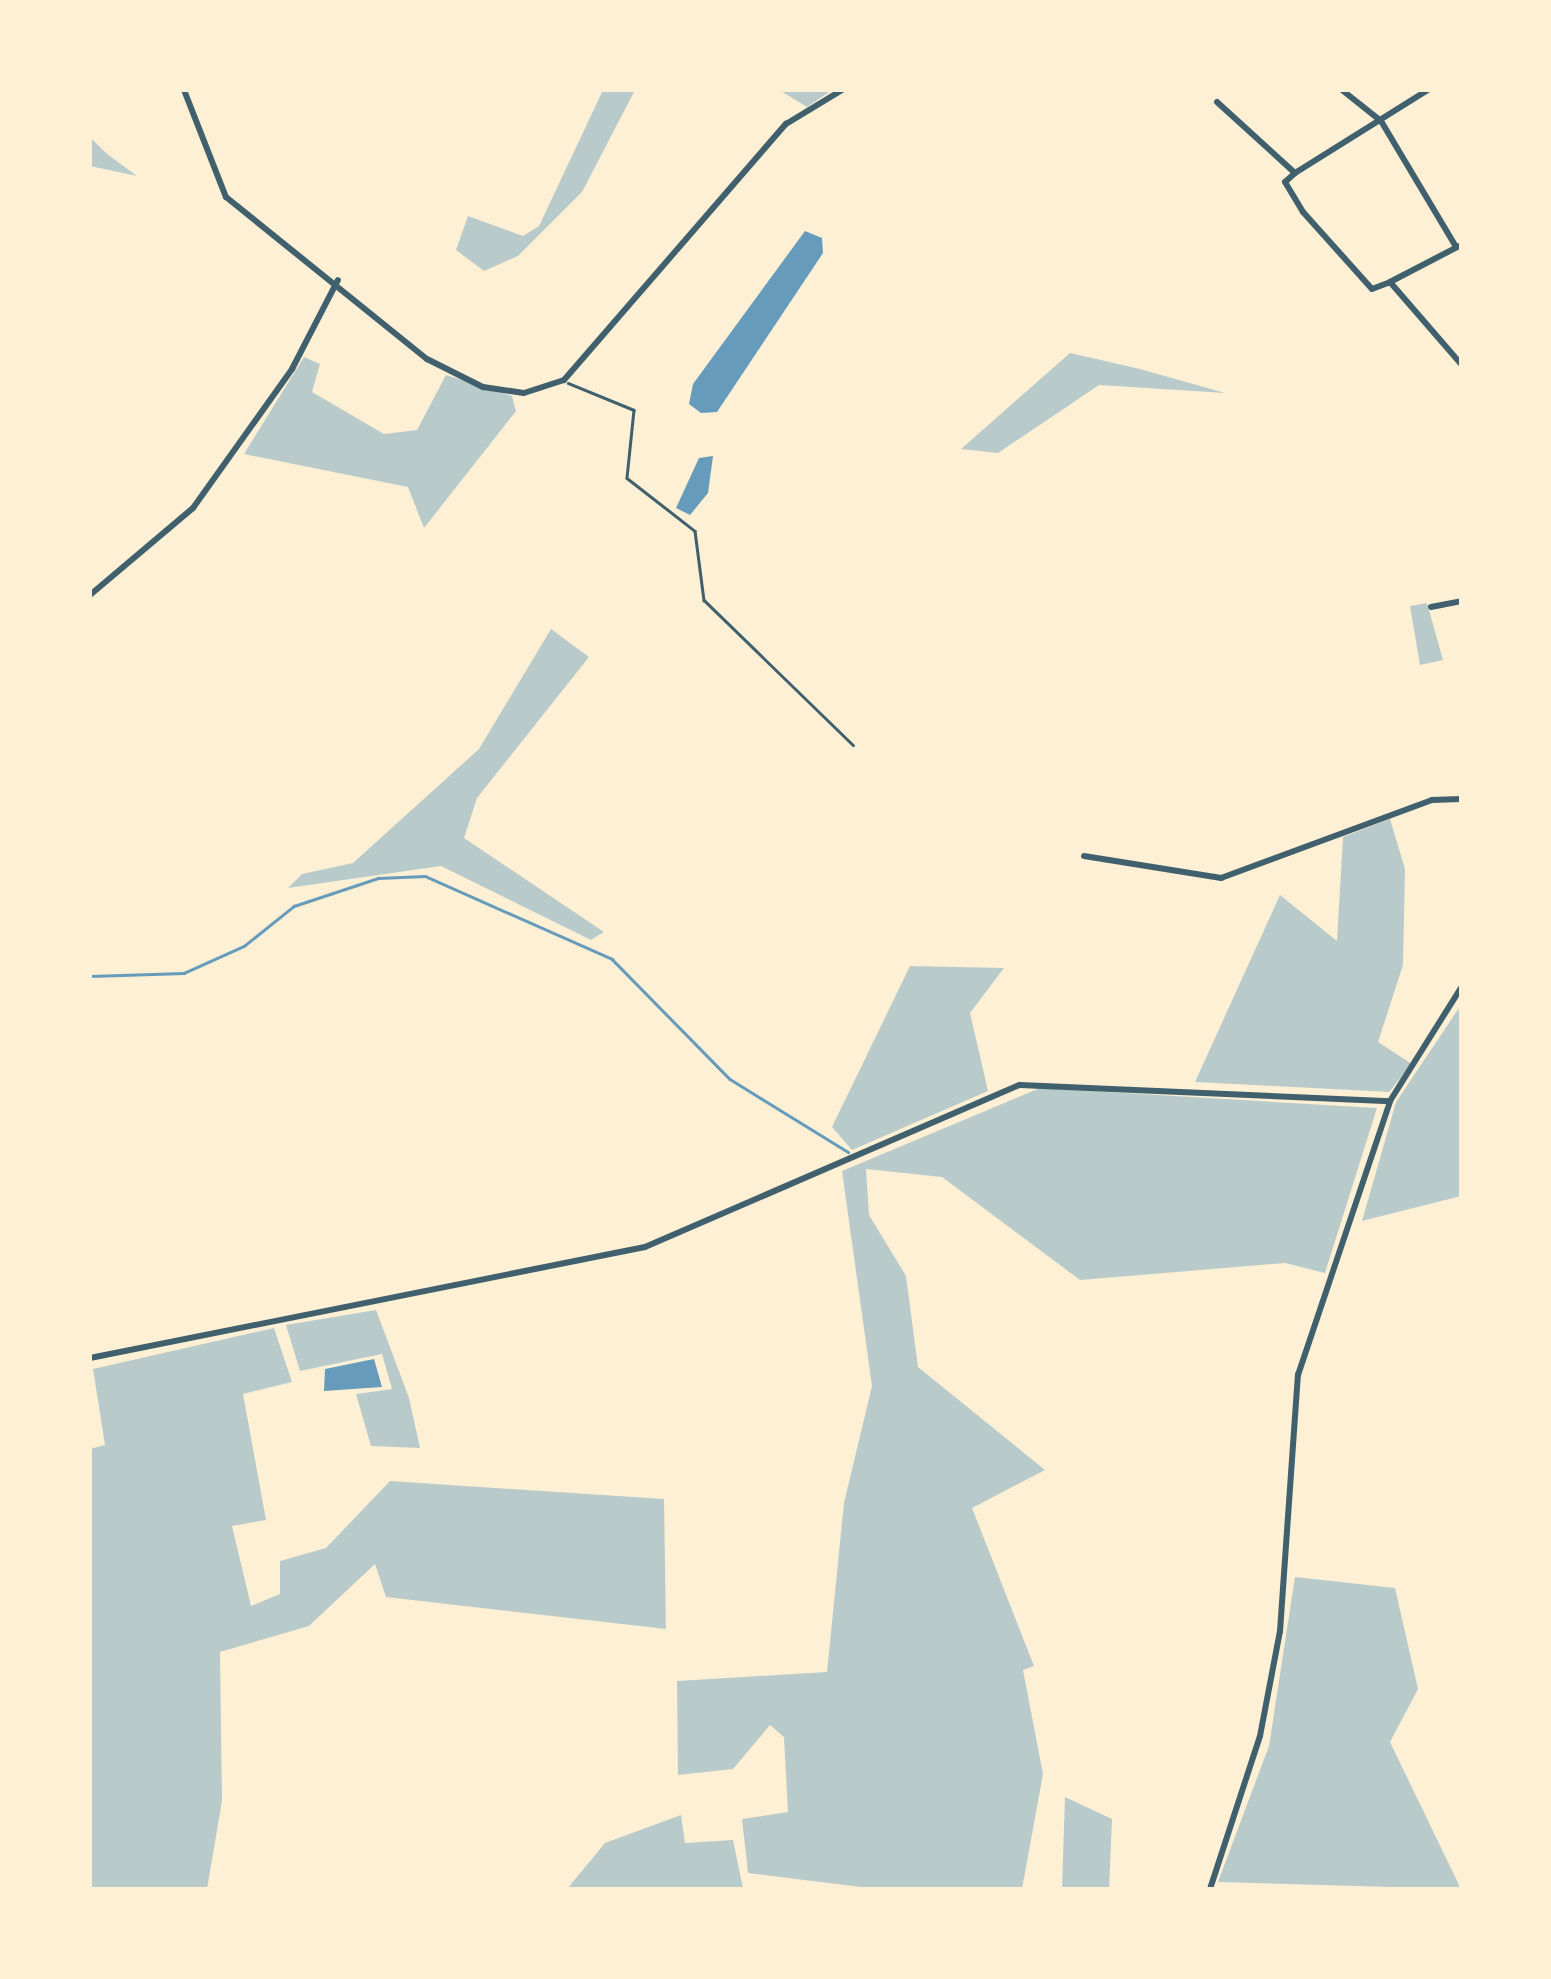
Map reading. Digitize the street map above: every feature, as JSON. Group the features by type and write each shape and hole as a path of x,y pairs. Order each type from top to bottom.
{"street":[{"path":"184,90 226,196 338,280 427,359 471,381 524,392 564,380 782,129 842,90"},
{"path":"1342,90 1381,121 1459,246 1372,289 1303,212 1285,182 1295,174 1381,121 1428,90"},
{"path":"1217,102 1295,174"},
{"path":"90,596 193,508 292,369 338,280"},
{"path":"1390,282 1461,364"},
{"path":"1431,607 1461,601"},
{"path":"1084,856 1221,878 1432,800 1461,798"},
{"path":"1210,1889 1260,1736 1280,1632 1298,1376 1390,1101 1461,988"},
{"path":"90,1358 645,1247 1020,1085 1390,1101"}],"lane":[{"path":"564,380 634,410 627,478 695,531 704,600 853,745"}],"shaded area":[{"path":"603,90 635,90 582,192 518,256 484,271 456,250 468,216 523,236 539,226"},
{"path":"779,90 832,90 807,107"},
{"path":"90,137 107,154 137,176 90,166"},
{"path":"1070,353 1225,393 1099,385 998,453 961,449"},
{"path":"304,357 320,364 312,392 384,434 417,430 446,375 512,396 516,411 424,528 408,487 244,454"},
{"path":"1427,603 1443,660 1420,665 1410,606"},
{"path":"551,629 589,657 477,798 464,838 604,932 591,940 441,866 288,888 302,874 353,863 479,749"},
{"path":"1390,819 1405,869 1403,965 1378,1042 1412,1064 1389,1092 1195,1082 1280,895 1337,941 1343,837"},
{"path":"910,966 1004,968 970,1013 988,1091 852,1150 832,1127"},
{"path":"1461,1005 1461,1196 1362,1221 1396,1102"},
{"path":"1040,1088 1377,1108 1325,1273 1285,1263 1080,1280 942,1177 866,1169 869,1215 906,1276 918,1367 1045,1470 972,1508 1034,1666 1023,1670 1043,1774 1022,1889 877,1889 748,1873 742,1819 788,1812 784,1737 770,1725 733,1769 678,1775 677,1681 827,1672 844,1503 872,1386 842,1171"},
{"path":"376,1310 409,1398 420,1448 371,1446 356,1394 392,1389 382,1354 300,1371 286,1325"},
{"path":"274,1328 292,1382 243,1394 266,1520 232,1526 251,1606 280,1594 280,1561 326,1548 390,1481 664,1499 666,1629 386,1597 375,1564 309,1626 220,1652 222,1801 207,1889 90,1889 90,1449 105,1445 93,1369"},
{"path":"1295,1577 1395,1588 1418,1689 1390,1742 1461,1889 1218,1882 1269,1746"},
{"path":"1065,1797 1112,1819 1109,1889 1062,1889"},
{"path":"681,1815 685,1843 733,1840 743,1888 567,1889 605,1843"}],"water":[{"path":"805,231 822,238 823,253 717,412 701,413 689,404 693,384"},
{"path":"713,456 708,493 690,515 676,508 699,458"},
{"path":"374,1359 382,1387 324,1391 325,1369"}],"waterway":[{"path":"90,976 184,973 244,946 294,906 378,878 425,876 612,959 730,1079 848,1152"}]}
